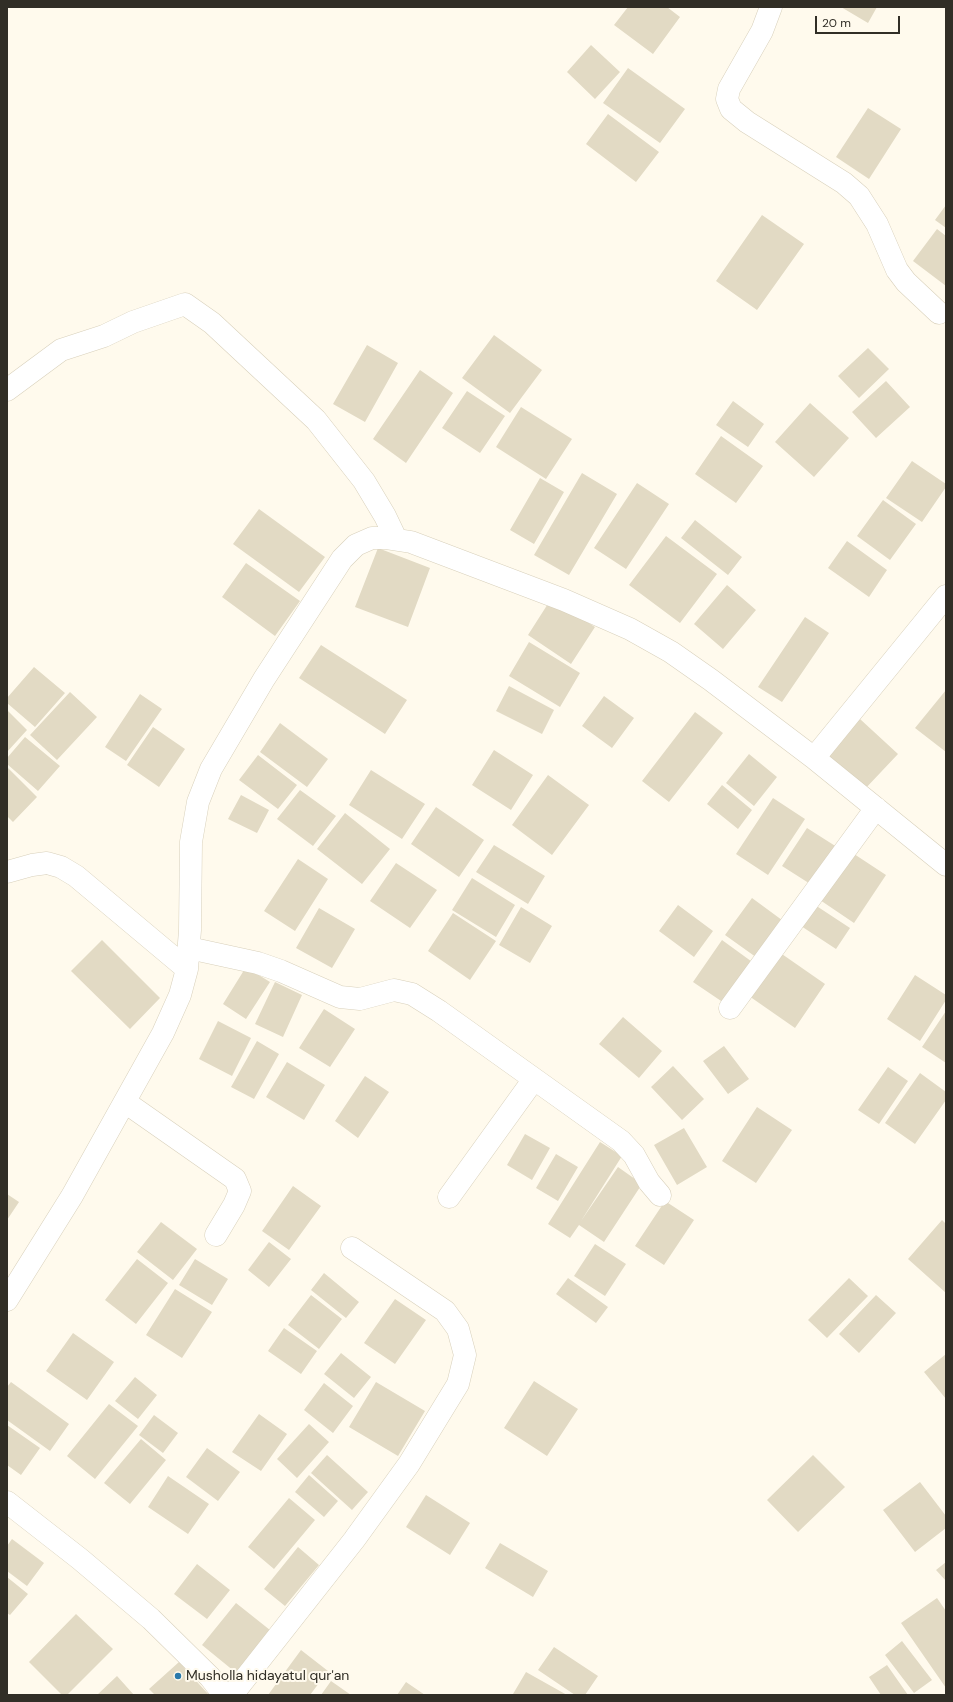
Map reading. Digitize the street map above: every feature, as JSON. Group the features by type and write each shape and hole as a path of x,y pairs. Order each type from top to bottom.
{"street":[{"path":"771,7 762,31 729,89 727,99 731,108 747,122 844,183 859,196 877,224 897,270 906,282 939,313"},
{"path":"7,390 62,350 104,336 134,322 185,304 212,323 316,420 364,481 385,516 396,539"},
{"path":"7,1300 72,1196 163,1033 180,995 187,969 189,948 191,842 198,802 211,769 264,679 342,559 356,545 372,538 396,539 411,542 564,600 630,629 671,652 711,680 814,758 946,865"},
{"path":"814,758 946,596"},
{"path":"730,1008 876,808"},
{"path":"7,872 32,865 47,863 62,867 76,876 187,969"},
{"path":"189,948 258,963 281,971 340,997 360,999 394,990 412,994 439,1011 621,1141 634,1155 649,1182 660,1194"},
{"path":"448,1197 534,1079"},
{"path":"125,1102 235,1179 240,1191 234,1205 216,1235"},
{"path":"232,1695 354,1540 409,1464 458,1384 465,1355 458,1329 445,1311 352,1248"},
{"path":"7,1502 80,1559 151,1619 210,1677 224,1695"}],"building":[{"path":"628,7 667,7 680,17 653,54 614,25"},
{"path":"841,7 877,7 868,23"},
{"path":"591,45 620,72 595,99 567,72"},
{"path":"628,68 685,109 660,143 603,103"},
{"path":"868,108 901,129 869,179 836,157"},
{"path":"608,114 659,152 636,182 586,144"},
{"path":"946,205 946,228 935,220"},
{"path":"762,215 804,244 757,310 716,281"},
{"path":"937,229 946,236 946,286 913,261"},
{"path":"494,335 542,370 510,413 462,378"},
{"path":"367,345 398,363 365,422 333,404"},
{"path":"868,348 889,369 859,398 838,376"},
{"path":"420,370 453,393 406,463 373,439"},
{"path":"886,381 910,407 876,438 852,412"},
{"path":"467,391 505,416 480,453 442,428"},
{"path":"733,401 764,424 748,447 716,425"},
{"path":"810,403 849,438 814,477 775,442"},
{"path":"521,407 572,439 546,479 496,447"},
{"path":"721,436 763,466 736,503 695,474"},
{"path":"912,461 946,484 946,487 922,522 886,498"},
{"path":"582,473 617,494 569,575 534,555"},
{"path":"540,478 564,492 534,544 510,530"},
{"path":"637,483 669,504 626,569 594,548"},
{"path":"883,500 916,524 890,560 857,536"},
{"path":"259,509 325,557 299,592 233,544"},
{"path":"695,520 742,557 728,575 681,538"},
{"path":"666,536 717,574 680,623 629,585"},
{"path":"847,541 887,570 869,597 828,568"},
{"path":"378,548 430,568 408,627 355,607"},
{"path":"246,563 300,601 275,636 222,597"},
{"path":"727,585 756,610 723,649 694,624"},
{"path":"551,599 595,627 571,664 528,635"},
{"path":"805,617 829,633 782,702 758,687"},
{"path":"529,642 580,673 560,707 509,676"},
{"path":"321,645 407,700 385,734 299,678"},
{"path":"34,667 65,693 35,727 7,703 7,698"},
{"path":"509,686 554,710 542,734 496,711"},
{"path":"946,690 946,752 915,728"},
{"path":"70,692 97,717 57,760 30,735"},
{"path":"140,694 162,709 126,761 105,747"},
{"path":"604,696 634,718 612,748 582,726"},
{"path":"7,710 27,730 7,752"},
{"path":"695,712 723,733 669,802 642,781"},
{"path":"860,719 898,754 864,790 826,755"},
{"path":"280,723 328,759 307,787 260,752"},
{"path":"153,727 185,749 159,787 127,765"},
{"path":"25,737 60,766 38,791 7,764 7,758"},
{"path":"494,750 533,775 511,810 472,785"},
{"path":"749,754 777,777 754,806 726,783"},
{"path":"258,755 297,785 278,809 239,780"},
{"path":"7,767 37,797 13,822 7,816"},
{"path":"371,770 425,804 402,839 349,805"},
{"path":"548,775 589,805 552,855 512,825"},
{"path":"722,785 752,810 738,829 707,804"},
{"path":"300,790 336,816 313,846 277,819"},
{"path":"241,795 269,810 257,833 228,819"},
{"path":"773,798 805,819 768,875 736,854"},
{"path":"436,807 484,840 459,877 411,844"},
{"path":"345,813 390,849 362,884 317,849"},
{"path":"807,828 840,849 815,887 782,866"},
{"path":"494,845 545,876 528,904 476,872"},
{"path":"851,852 886,875 854,923 820,900"},
{"path":"298,859 328,879 295,931 264,911"},
{"path":"396,863 437,890 410,928 370,901"},
{"path":"472,878 515,905 496,937 452,910"},
{"path":"752,898 786,923 760,960 725,935"},
{"path":"678,905 713,931 694,957 659,931"},
{"path":"815,905 850,928 836,949 801,926"},
{"path":"521,907 552,926 530,963 499,945"},
{"path":"319,908 355,929 332,968 296,948"},
{"path":"453,913 496,941 470,980 428,951"},
{"path":"102,940 160,998 130,1029 71,971"},
{"path":"722,940 755,964 727,1005 693,982"},
{"path":"779,952 825,984 795,1028 749,996"},
{"path":"246,967 270,982 246,1019 223,1004"},
{"path":"915,975 946,995 946,1000 920,1041 887,1019"},
{"path":"275,982 302,995 283,1037 255,1024"},
{"path":"324,1009 355,1029 330,1067 299,1048"},
{"path":"946,1011 946,1063 922,1047"},
{"path":"623,1017 662,1051 639,1078 599,1044"},
{"path":"218,1021 251,1038 232,1076 199,1059"},
{"path":"257,1041 279,1054 254,1099 231,1087"},
{"path":"724,1046 749,1079 728,1094 703,1061"},
{"path":"287,1062 325,1085 304,1120 266,1097"},
{"path":"673,1066 704,1099 682,1120 651,1087"},
{"path":"888,1067 908,1081 879,1124 858,1110"},
{"path":"920,1073 946,1092 946,1100 915,1144 885,1123"},
{"path":"365,1076 389,1092 358,1138 335,1121"},
{"path":"757,1107 792,1130 756,1183 722,1161"},
{"path":"684,1128 707,1167 677,1185 654,1145"},
{"path":"525,1134 550,1148 532,1180 507,1165"},
{"path":"600,1142 622,1156 581,1221 618,1167 642,1184 604,1242 579,1225 570,1238 548,1224"},
{"path":"556,1154 578,1167 558,1201 536,1188"},
{"path":"293,1186 321,1206 289,1250 262,1231"},
{"path":"7,1194 19,1202 7,1220"},
{"path":"665,1201 694,1220 664,1265 635,1246"},
{"path":"942,1220 946,1224 946,1293 908,1259"},
{"path":"161,1222 197,1249 173,1280 137,1252"},
{"path":"269,1242 291,1259 269,1287 248,1270"},
{"path":"595,1244 626,1264 605,1296 574,1276"},
{"path":"137,1259 168,1283 136,1324 105,1300"},
{"path":"195,1259 228,1279 212,1305 179,1285"},
{"path":"324,1273 359,1302 346,1318 311,1290"},
{"path":"568,1278 608,1307 596,1323 556,1294"},
{"path":"849,1278 868,1296 827,1338 808,1320"},
{"path":"175,1289 212,1312 182,1358 146,1335"},
{"path":"311,1295 342,1319 319,1349 288,1325"},
{"path":"876,1295 896,1313 859,1353 839,1334"},
{"path":"395,1299 426,1320 395,1364 364,1343"},
{"path":"284,1328 317,1351 301,1374 268,1351"},
{"path":"73,1333 114,1362 87,1400 46,1371"},
{"path":"341,1353 371,1377 354,1398 324,1374"},
{"path":"946,1354 946,1399 924,1372"},
{"path":"135,1377 157,1395 138,1419 115,1401"},
{"path":"534,1381 578,1409 547,1456 504,1428"},
{"path":"11,1382 69,1424 50,1451 7,1420 7,1387"},
{"path":"376,1382 425,1411 398,1456 349,1427"},
{"path":"324,1383 353,1406 333,1433 304,1410"},
{"path":"109,1404 138,1426 95,1479 67,1456"},
{"path":"259,1414 287,1434 261,1471 232,1452"},
{"path":"154,1415 178,1433 163,1453 139,1435"},
{"path":"309,1424 329,1442 297,1478 277,1459"},
{"path":"7,1425 40,1448 21,1475 7,1465"},
{"path":"141,1439 166,1460 130,1504 104,1483"},
{"path":"207,1448 240,1472 218,1501 186,1477"},
{"path":"327,1455 368,1492 352,1510 311,1473"},
{"path":"813,1455 845,1487 798,1532 767,1500"},
{"path":"309,1475 338,1501 324,1517 295,1492"},
{"path":"168,1476 209,1504 188,1534 148,1507"},
{"path":"920,1482 946,1516 946,1528 915,1552 883,1510"},
{"path":"426,1495 470,1523 450,1555 406,1527"},
{"path":"289,1498 315,1520 274,1569 248,1547"},
{"path":"12,1539 44,1563 27,1586 7,1571 7,1546"},
{"path":"500,1543 548,1571 533,1597 485,1568"},
{"path":"298,1547 319,1565 285,1606 264,1589"},
{"path":"946,1562 946,1581 936,1570"},
{"path":"197,1564 230,1590 207,1619 174,1594"},
{"path":"7,1577 28,1594 10,1615 7,1613"},
{"path":"937,1598 946,1611 946,1688 901,1623"},
{"path":"236,1603 275,1634 240,1676 202,1645"},
{"path":"76,1614 113,1649 67,1695 62,1695 29,1662"},
{"path":"902,1641 932,1680 914,1693 885,1655"},
{"path":"554,1647 598,1676 585,1695 575,1695 538,1670"},
{"path":"301,1650 328,1671 310,1695 268,1695"},
{"name":"Musholla hidayatul qur'an","path":"179,1662 209,1695 155,1695 149,1689"},
{"path":"887,1665 908,1695 881,1695 869,1677"},
{"path":"526,1672 567,1695 513,1694"},
{"path":"117,1676 134,1695 97,1695"},
{"path":"331,1681 351,1695 321,1695"},
{"path":"406,1682 425,1695 397,1695"}],"place":[{"name":"Musholla hidayatul qur'an","path":"178,1676"}]}
